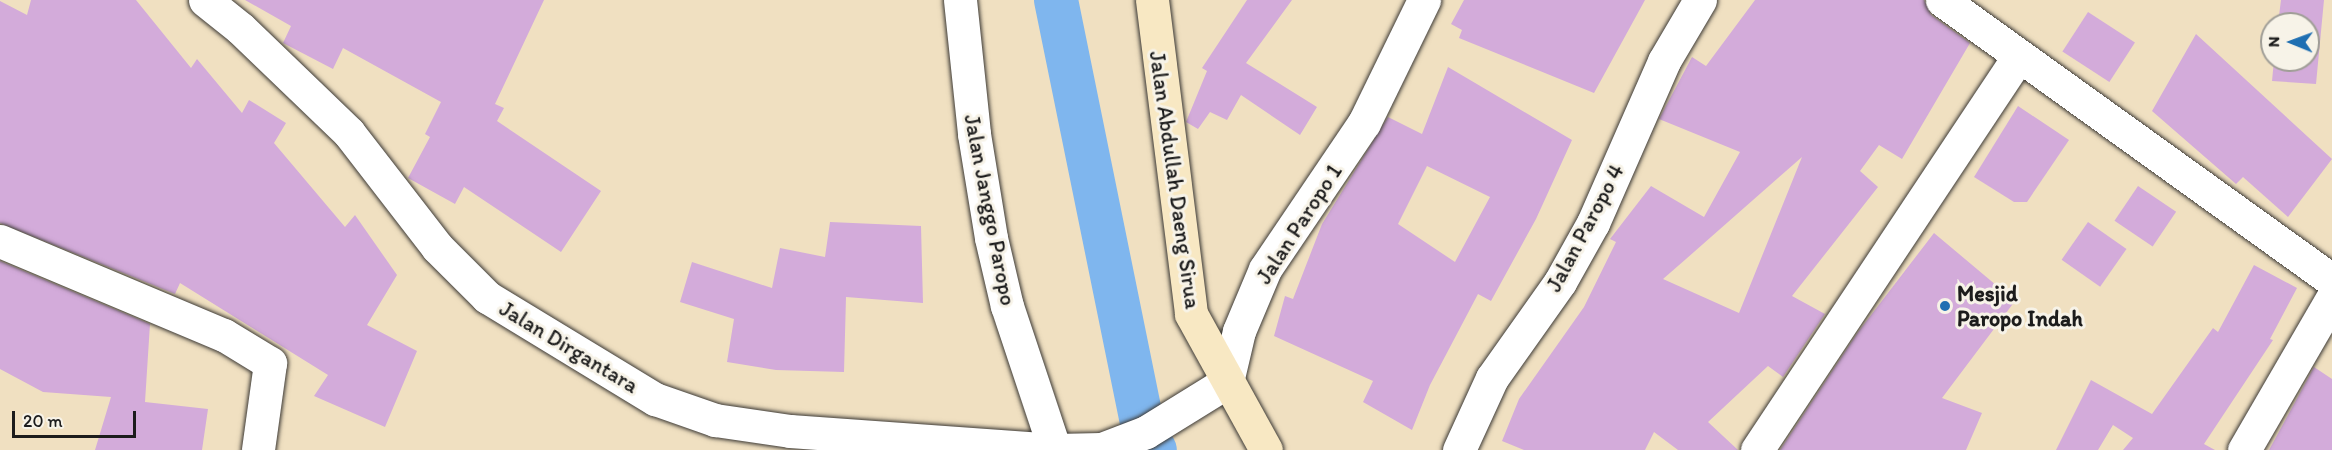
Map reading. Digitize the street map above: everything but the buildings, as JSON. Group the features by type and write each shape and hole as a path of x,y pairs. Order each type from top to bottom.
{"main road":[{"name":"Jalan Abdullah Daeng Sirua","path":"1152,0 1186,292 1191,314 1266,450"}],"street":[{"name":"Jalan Dirgantara","path":"205,0 240,28 349,134 437,248 487,297 655,399 715,420 790,431 1055,450"},
{"name":"Jalan Janggo Paropo","path":"960,0 974,134 991,238 1006,306 1055,450"},
{"name":"Jalan Paropo 1","path":"1227,382 1239,331 1266,269 1364,123 1424,0"},
{"name":"Jalan Paropo 4","path":"1459,450 1492,378 1560,282 1584,241 1664,61 1700,0"},
{"path":"1942,0 2332,280"},
{"path":"1757,450 2019,56"},
{"path":"0,241 224,335 270,363 258,450"},
{"path":"2244,450 2332,298"},
{"path":"1055,450 1102,449 1146,432 1227,382"}],"waterway":[{"path":"1056,0 1144,432 1155,450"}],"place":[{"name":"Mesjid Paropo Indah","path":"1945,306"}]}
